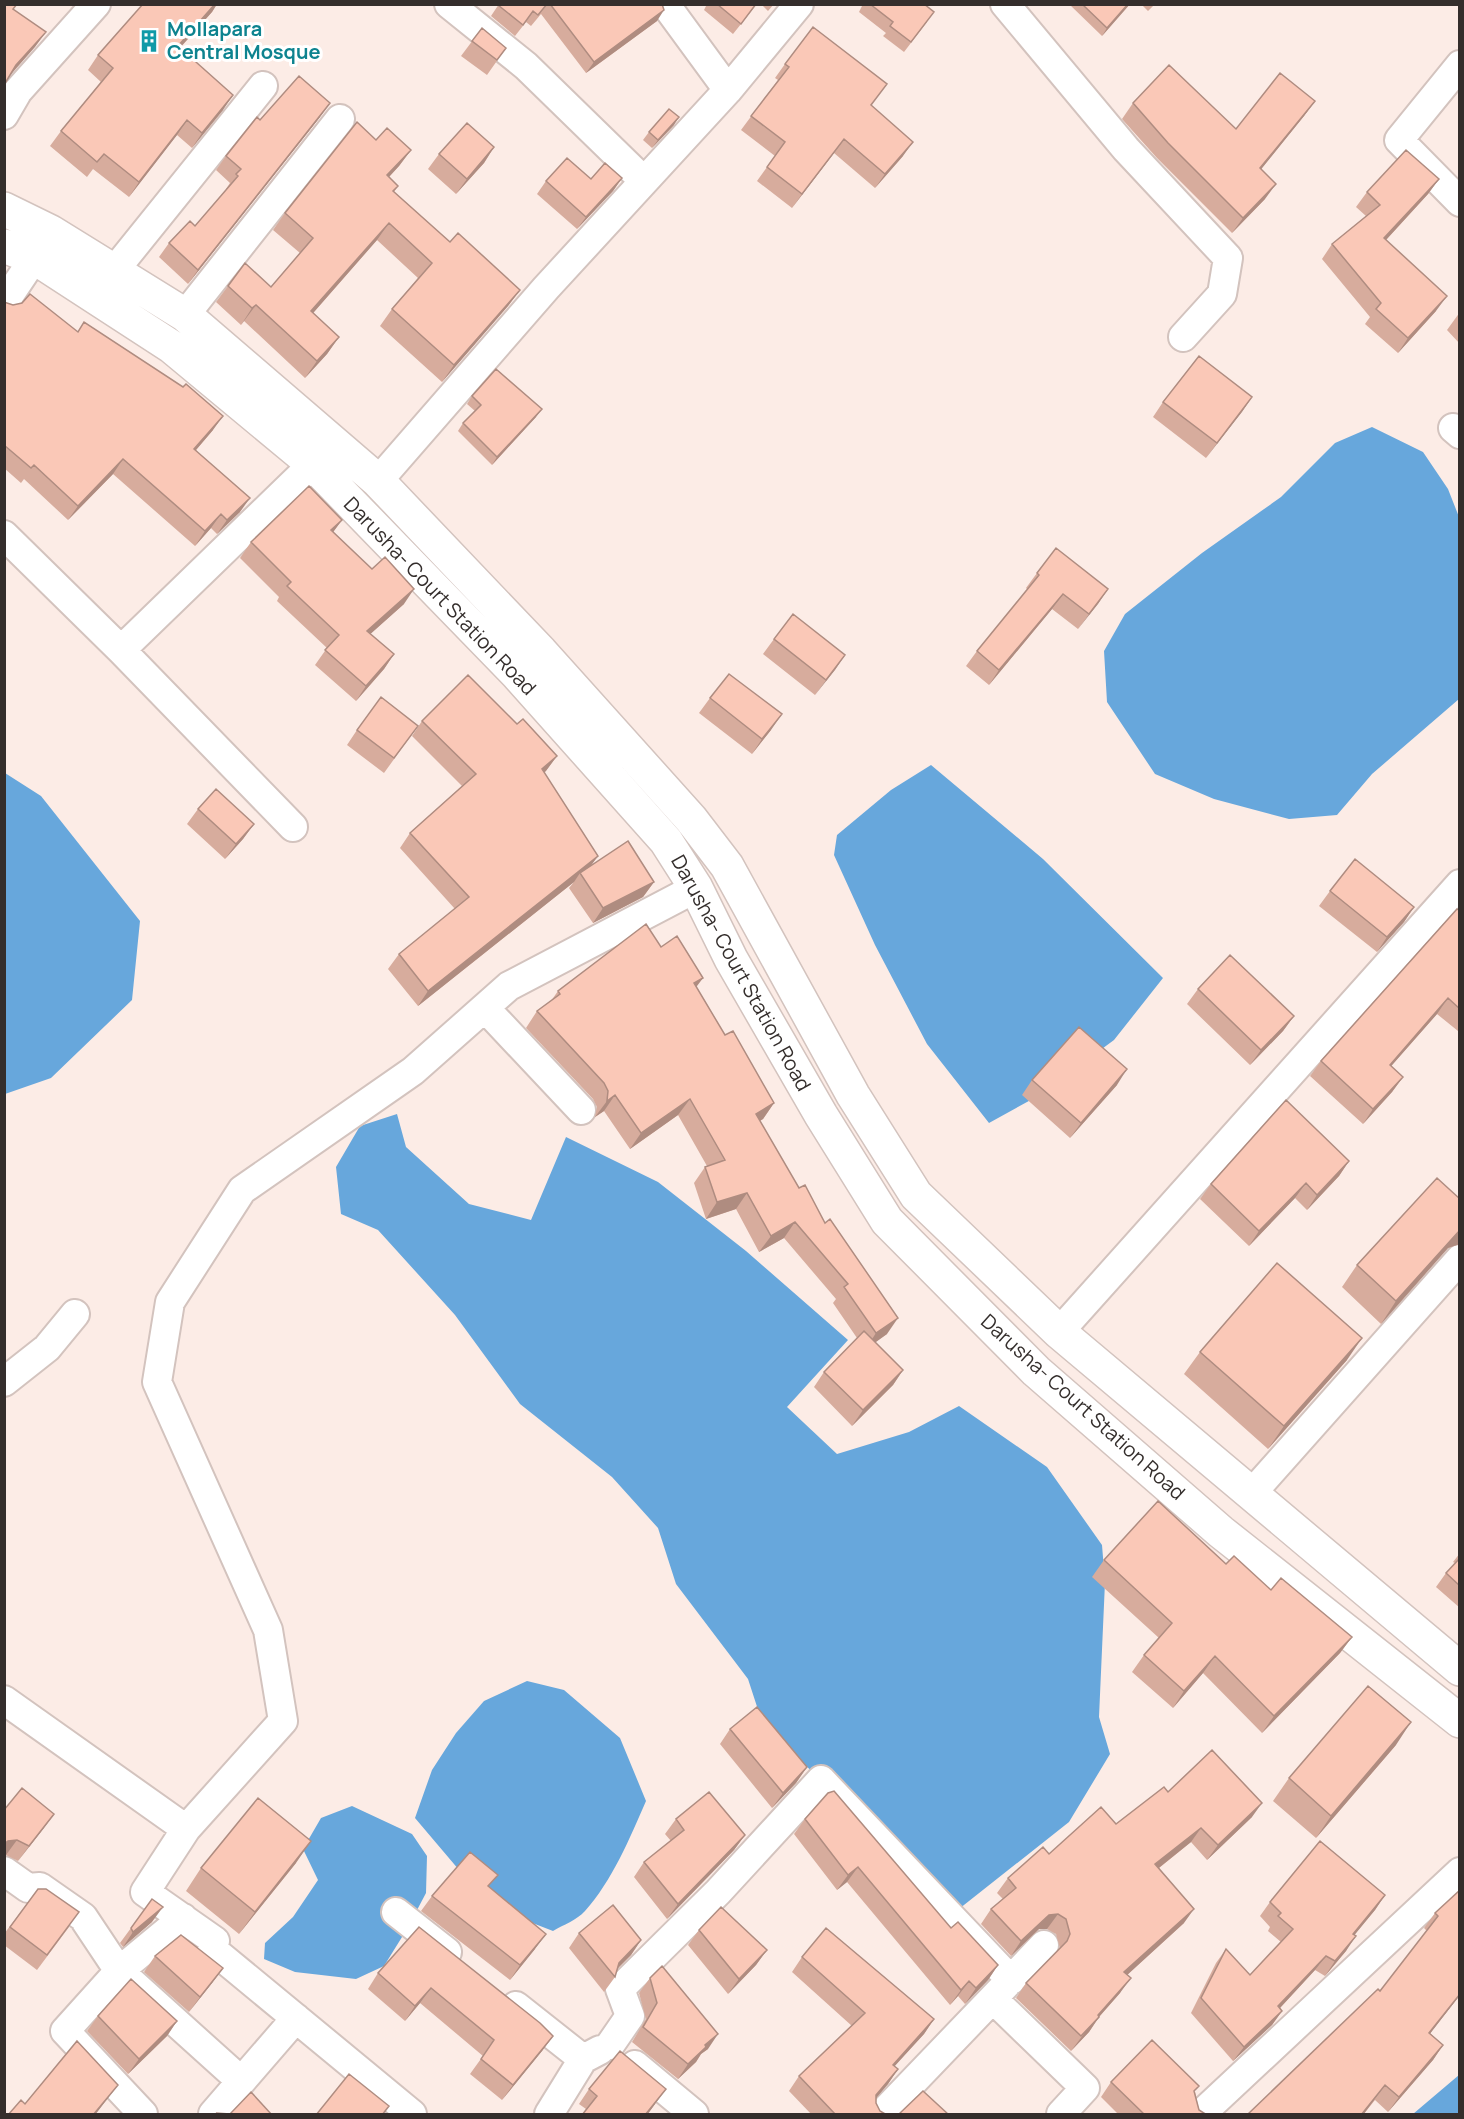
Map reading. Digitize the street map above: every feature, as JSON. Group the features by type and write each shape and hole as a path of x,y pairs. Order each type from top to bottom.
{"street":[{"path":"4,115 18,91 96,4"},
{"path":"449,4 526,66 644,181"},
{"path":"664,4 728,90"},
{"path":"378,481 546,288 728,90 799,4"},
{"path":"1005,4 1126,149 1228,258 1222,294 1183,337"},
{"path":"1460,65 1399,140 1460,202"},
{"path":"114,271 263,86"},
{"path":"185,315 340,119"},
{"name":"Darusha- Court Station Road","path":"4,209 43,245 172,347 313,464 517,674 666,841 696,888 731,959 821,1115 887,1221 1045,1379 1221,1532 1460,1721"},
{"path":"4,303 43,245"},
{"name":"Darusha- Court Station Road","path":"4,246 43,245 114,271 185,315 378,481 542,652 691,819 727,866 853,1095 916,1195 1059,1332 1460,1669"},
{"path":"122,650 313,464"},
{"path":"4,535 122,650 293,827"},
{"path":"1059,1332 1460,884"},
{"path":"412,2115 212,1948 215,1941 145,1892 186,1830 283,1721 268,1630 157,1382 170,1302 242,1190 413,1071 509,986 696,888"},
{"path":"485,1008 581,1110"},
{"path":"1252,1493 1460,1259"},
{"path":"4,1382 47,1348 75,1314"},
{"path":"4,1700 186,1830"},
{"path":"549,2115 583,2059 610,2044 630,2016 620,1989 718,1892 821,1780 1085,2088 1061,2115"},
{"path":"4,1871 28,1888 39,1887 83,1917 119,1971 240,2080"},
{"path":"1201,2115 1460,1872"},
{"path":"396,1912 471,1971"},
{"path":"143,2115 65,2031 119,1971 183,1918"},
{"path":"882,2115 1044,1945"},
{"path":"499,1993 583,2059"},
{"path":"213,2115 240,2080 296,2018"},
{"path":"610,2044 694,2115"}],"water":[{"path":"1372,427 1423,452 1448,489 1459,517 1459,699 1372,774 1337,815 1289,819 1214,799 1155,774 1107,702 1104,651 1125,614 1202,553 1281,497 1335,443"},
{"path":"931,765 1043,859 1163,978 1114,1040 1038,1096 989,1123 927,1044 875,945 834,855 837,835 891,790"},
{"path":"5,773 41,796 140,921 132,1000 51,1078 5,1094"},
{"path":"397,1114 406,1147 469,1204 531,1220 566,1137 658,1182 746,1251 848,1340 787,1407 837,1454 909,1432 959,1406 1047,1467 1102,1545 1105,1582 1099,1717 1110,1754 1069,1822 945,1920 821,1780 763,1725 748,1679 676,1584 658,1528 612,1477 520,1404 455,1315 378,1230 341,1214 336,1167 360,1126"},
{"path":"527,1681 564,1690 620,1738 646,1801 620,1859 595,1899 578,1917 553,1931 517,1917 465,1877 415,1818 432,1770 456,1733 484,1701"},
{"path":"352,1806 412,1834 427,1856 426,1893 407,1929 384,1966 356,1979 295,1972 264,1959 265,1943 293,1917 318,1880 303,1849 321,1818"},
{"path":"1459,2075 1459,2114 1413,2114"}],"building":[{"path":"4,4 17,4 13,9 46,32 16,65 4,85"},
{"path":"143,4 215,4 178,46 233,95 202,133 187,120 139,182 104,154 97,162 61,131 113,68 98,55"},
{"path":"499,4 547,4 538,15 533,11 523,25"},
{"path":"550,4 662,4 664,10 594,62"},
{"path":"717,4 756,4 741,24"},
{"path":"870,4 924,4 934,12 911,42 890,26 893,22"},
{"path":"1082,4 1128,4 1107,28"},
{"path":"813,27 887,84 871,105 913,142 885,174 844,139 802,194 767,167 785,142 751,116 789,67 785,64"},
{"path":"482,28 506,48 497,60 472,41"},
{"path":"1169,65 1236,129 1280,73 1315,101 1260,168 1276,184 1243,218 1168,143 1133,103"},
{"path":"299,76 330,103 198,270 169,243 190,221 195,226 238,176 236,174 241,169 226,156 257,117 260,120"},
{"path":"669,109 679,117 658,140 649,132"},
{"path":"357,122 376,140 387,128 411,150 387,175 398,186 393,191 450,242 458,233 520,290 454,365 392,309 432,263 389,223 311,311 339,337 317,361 256,305 252,308 228,286 245,263 271,287 313,238 285,213"},
{"path":"467,123 494,147 467,179 439,154"},
{"path":"1406,150 1439,179 1384,238 1447,296 1408,338 1376,309 1381,303 1332,244 1380,205 1367,192"},
{"path":"567,158 591,179 605,163 622,178 586,217 546,181"},
{"path":"30,294 78,332 84,322 183,387 186,384 223,416 194,449 250,498 227,520 221,514 205,531 123,459 78,506 34,465 31,468 4,445 4,302 13,305 22,303"},
{"path":"1199,356 1252,397 1217,443 1163,402"},
{"path":"496,369 542,409 497,457 463,423 481,405 472,396"},
{"path":"309,486 342,520 331,530 372,569 385,557 414,589 367,631 394,654 366,686 325,650 339,635 287,586 291,582 251,542"},
{"path":"1056,548 1108,589 1089,614 1063,594 999,670 977,651 1039,575 1037,573"},
{"path":"793,614 845,655 826,680 774,639"},
{"path":"729,674 782,714 762,739 710,698"},
{"path":"468,675 517,724 523,719 557,756 542,769 598,856 428,991 399,954 469,897 410,833 476,774 422,721"},
{"path":"381,697 418,726 394,758 357,730"},
{"path":"216,789 254,824 236,844 198,809"},
{"path":"628,841 654,882 603,908 580,873"},
{"path":"1355,859 1414,907 1387,937 1330,891"},
{"path":"1457,909 1460,911 1460,1009 1448,998 1390,1065 1403,1077 1373,1109 1321,1061"},
{"path":"646,924 661,947 677,936 703,978 694,983 725,1035 733,1031 774,1103 756,1114 799,1188 805,1185 825,1223 830,1219 898,1318 876,1333 844,1287 848,1284 795,1222 771,1236 747,1193 717,1202 705,1167 725,1160 690,1099 641,1133 615,1095 607,1101 608,1091 604,1083 537,1011 560,994 558,991"},
{"path":"1230,955 1294,1016 1261,1050 1198,989"},
{"path":"1079,1027 1127,1069 1081,1123 1032,1080"},
{"path":"1286,1100 1349,1161 1317,1195 1306,1183 1259,1231 1211,1184"},
{"path":"1437,1178 1460,1199 1460,1230 1396,1301 1357,1265"},
{"path":"1277,1263 1362,1338 1284,1426 1200,1352"},
{"path":"864,1331 903,1370 863,1410 824,1372"},
{"path":"1158,1501 1226,1564 1234,1556 1271,1590 1281,1578 1352,1637 1274,1716 1215,1656 1184,1691 1144,1655 1172,1623 1104,1560"},
{"path":"1460,1558 1460,1586 1446,1573"},
{"path":"1368,1686 1411,1722 1331,1816 1289,1778"},
{"path":"757,1707 807,1767 783,1793 730,1729"},
{"path":"1212,1750 1262,1803 1218,1845 1201,1828 1155,1864 1194,1909 1124,1972 1131,1978 1081,2036 1026,1983 1067,1941 1070,1934 1066,1919 1058,1914 1049,1915 1021,1941 991,1909 1016,1888 1008,1878 1043,1847 1049,1854 1101,1807 1116,1824 1164,1787 1168,1792"},
{"path":"22,1788 54,1814 29,1846 17,1840 4,1844 4,1810"},
{"path":"834,1791 951,1928 958,1922 998,1965 976,1988 969,1981 961,1990 858,1867 848,1875 805,1819 828,1793"},
{"path":"709,1792 745,1835 678,1904 644,1862 684,1830 676,1819"},
{"path":"258,1798 311,1841 255,1912 201,1868"},
{"path":"1320,1841 1385,1895 1353,1934 1356,1936 1335,1961 1326,1956 1278,2006 1282,2011 1244,2047 1201,1998 1226,1949 1250,1975 1293,1929 1278,1916 1281,1913 1270,1902"},
{"path":"470,1852 498,1875 488,1886 546,1934 520,1965 432,1896"},
{"path":"38,1889 46,1889 79,1912 47,1955 10,1927"},
{"path":"1460,1890 1460,1994 1429,2033 1443,2045 1399,2097 1385,2085 1361,2115 1247,2115 1378,1989 1380,1991 1438,1916 1435,1913"},
{"path":"152,1899 163,1907 133,1932 131,1928"},
{"path":"613,1905 641,1940 619,1963 615,1977 579,1933"},
{"path":"721,1907 767,1950 739,1979 699,1930"},
{"path":"419,1927 540,2023 553,2036 513,2085 481,2059 494,2040 431,1988 415,2006 378,1973"},
{"path":"826,1928 934,2019 893,2065 898,2069 876,2095 876,2103 880,2111 887,2115 836,2115 799,2076 865,2013 802,1957"},
{"path":"181,1935 223,1968 200,1997 155,1956"},
{"path":"662,1966 718,2034 688,2064 643,2027 657,2003 650,1978"},
{"path":"131,1979 177,2021 139,2059 98,2016"},
{"path":"1152,2040 1199,2086 1194,2091 1199,2110 1207,2115 1145,2115 1111,2082"},
{"path":"77,2041 118,2085 93,2115 8,2115 21,2100 25,2104"},
{"path":"620,2051 666,2089 645,2115 582,2115 597,2096 589,2089"},
{"path":"349,2074 389,2106 382,2115 316,2115"},
{"path":"923,2091 949,2115 898,2115"},
{"path":"251,2092 272,2115 218,2115 217,2113 230,2114"}],"place":[{"name":"Mollapara Central Mosque","path":"149,41"}]}
